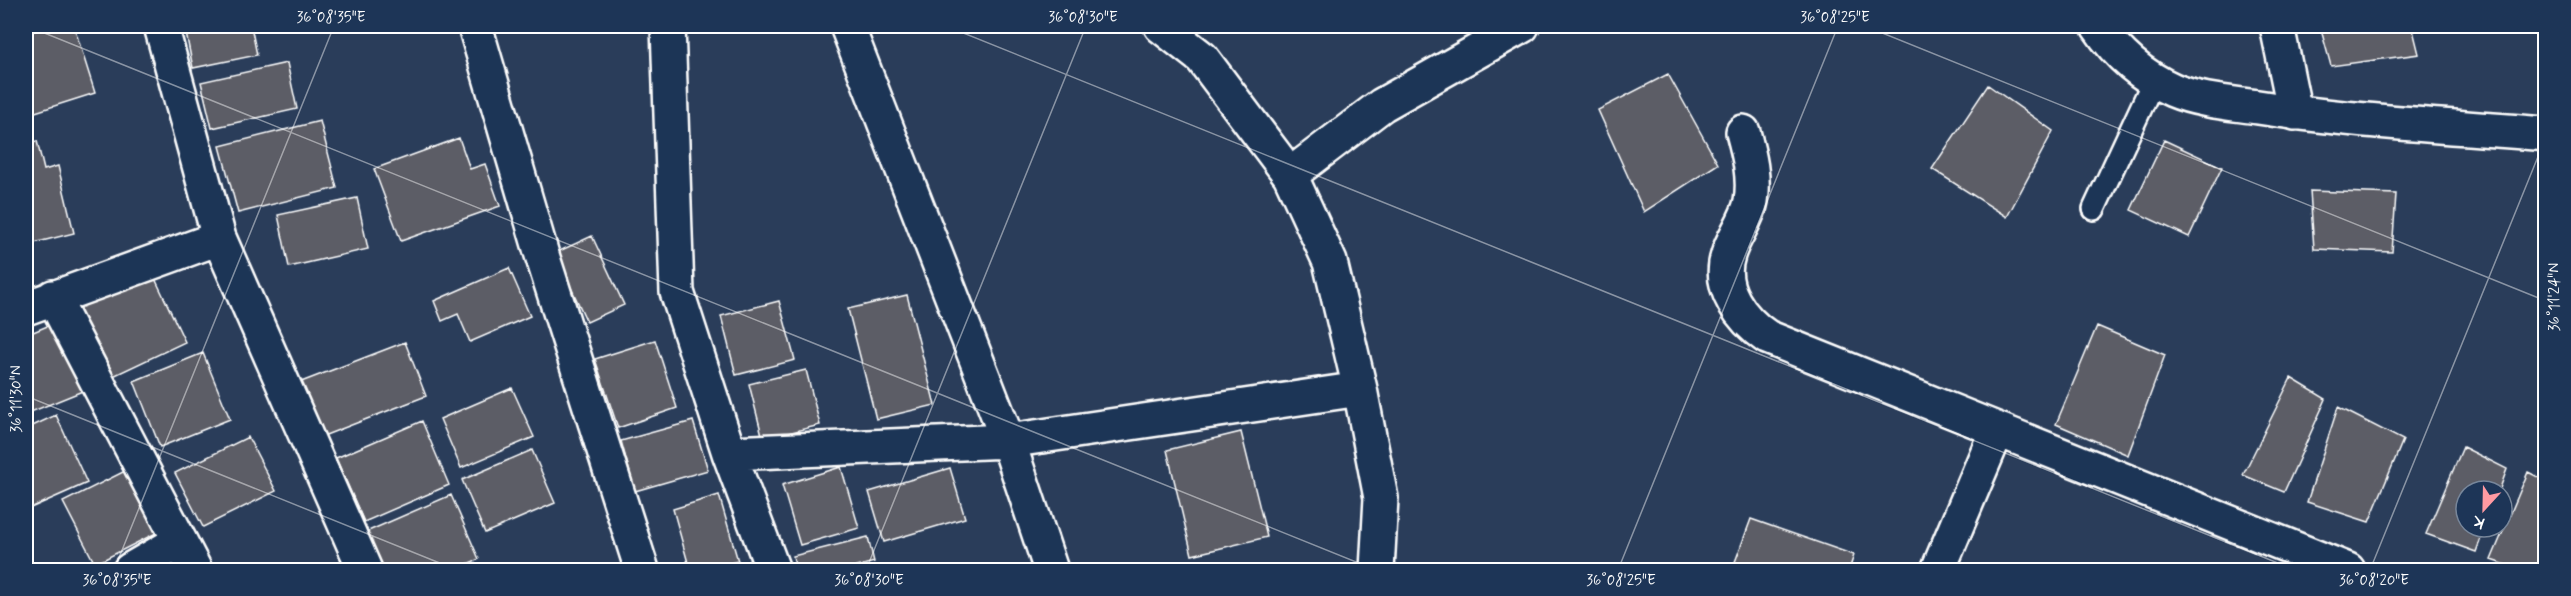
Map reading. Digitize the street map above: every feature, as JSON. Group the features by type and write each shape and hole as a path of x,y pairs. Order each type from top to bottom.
{"street":[{"path":"161,26 219,238 365,570"},
{"path":"475,26 542,255 642,570"},
{"path":"668,26 677,292 729,453 773,570"},
{"path":"847,26 1008,441 1051,570"},
{"path":"1161,26 1202,58 1290,175 1330,262 1360,389 1381,498 1377,570"},
{"path":"1290,175 1382,105 1522,26"},
{"path":"2098,26 2111,45 2131,65 2154,80 2193,97 2295,113 2546,134"},
{"path":"2277,26 2295,113"},
{"path":"1743,132 1750,164 1751,202 1727,257 1726,272 1733,301 1742,315 1767,337 2348,570"},
{"path":"195,570 39,303 219,238"},
{"path":"729,453 1008,441 1360,389"},
{"path":"1938,570 1997,430"},
{"path":"130,570 180,541"}],"lane":[{"path":"2094,209 2154,80"}],"building":[{"path":"51,26 74,26 95,93 26,115 26,33"},
{"path":"221,26 251,26 257,55 193,68 186,33"},
{"path":"2320,26 2412,26 2419,54 2331,66"},
{"path":"287,63 297,109 212,128 201,82"},
{"path":"1668,74 1718,164 1644,212 1598,110"},
{"path":"1988,85 2053,131 2007,217 1932,169"},
{"path":"320,121 337,188 238,213 220,146"},
{"path":"459,138 470,169 485,164 500,206 401,241 374,169"},
{"path":"2164,140 2222,167 2189,237 2131,210"},
{"path":"37,141 44,170 58,166 74,233 26,245 26,144"},
{"path":"2310,191 2396,194 2392,252 2314,249"},
{"path":"357,198 368,249 289,267 278,215"},
{"path":"592,236 624,305 587,322 555,253"},
{"path":"509,268 530,316 470,342 458,314 442,321 434,301"},
{"path":"151,270 185,342 109,378 74,305"},
{"path":"907,295 935,405 876,419 848,309"},
{"path":"779,301 795,360 736,375 721,316"},
{"path":"57,322 85,390 26,414 26,335"},
{"path":"2097,326 2165,355 2128,455 2056,424"},
{"path":"655,340 677,408 618,428 595,359"},
{"path":"405,342 426,396 318,438 296,384"},
{"path":"203,353 230,419 160,447 134,381"},
{"path":"806,370 820,425 763,439 749,384"},
{"path":"2291,378 2326,399 2284,492 2243,475"},
{"path":"512,388 534,437 461,468 440,419"},
{"path":"2338,407 2403,440 2369,522 2307,502"},
{"path":"56,415 87,483 26,510 26,429"},
{"path":"422,421 449,485 364,522 336,458"},
{"path":"693,421 708,470 635,491 621,441"},
{"path":"1241,432 1267,537 1192,555 1167,450"},
{"path":"248,437 276,491 203,527 175,473"},
{"path":"2463,447 2507,469 2503,479 2454,479 2454,539 2481,539 2476,552 2426,534"},
{"path":"532,450 555,503 485,533 462,480"},
{"path":"841,467 859,528 800,545 782,485"},
{"path":"131,468 162,530 95,564 63,502"},
{"path":"950,468 965,518 884,542 869,492"},
{"path":"2528,472 2546,481 2546,570 2521,570 2491,560 2500,539 2514,539 2514,505"},
{"path":"451,495 479,559 453,570 372,570 357,536"},
{"path":"719,495 738,561 703,570 690,570 673,509"},
{"path":"1751,519 1854,555 1849,570 1732,570"},
{"path":"868,537 874,562 856,567 857,570 796,570 793,556"}]}
